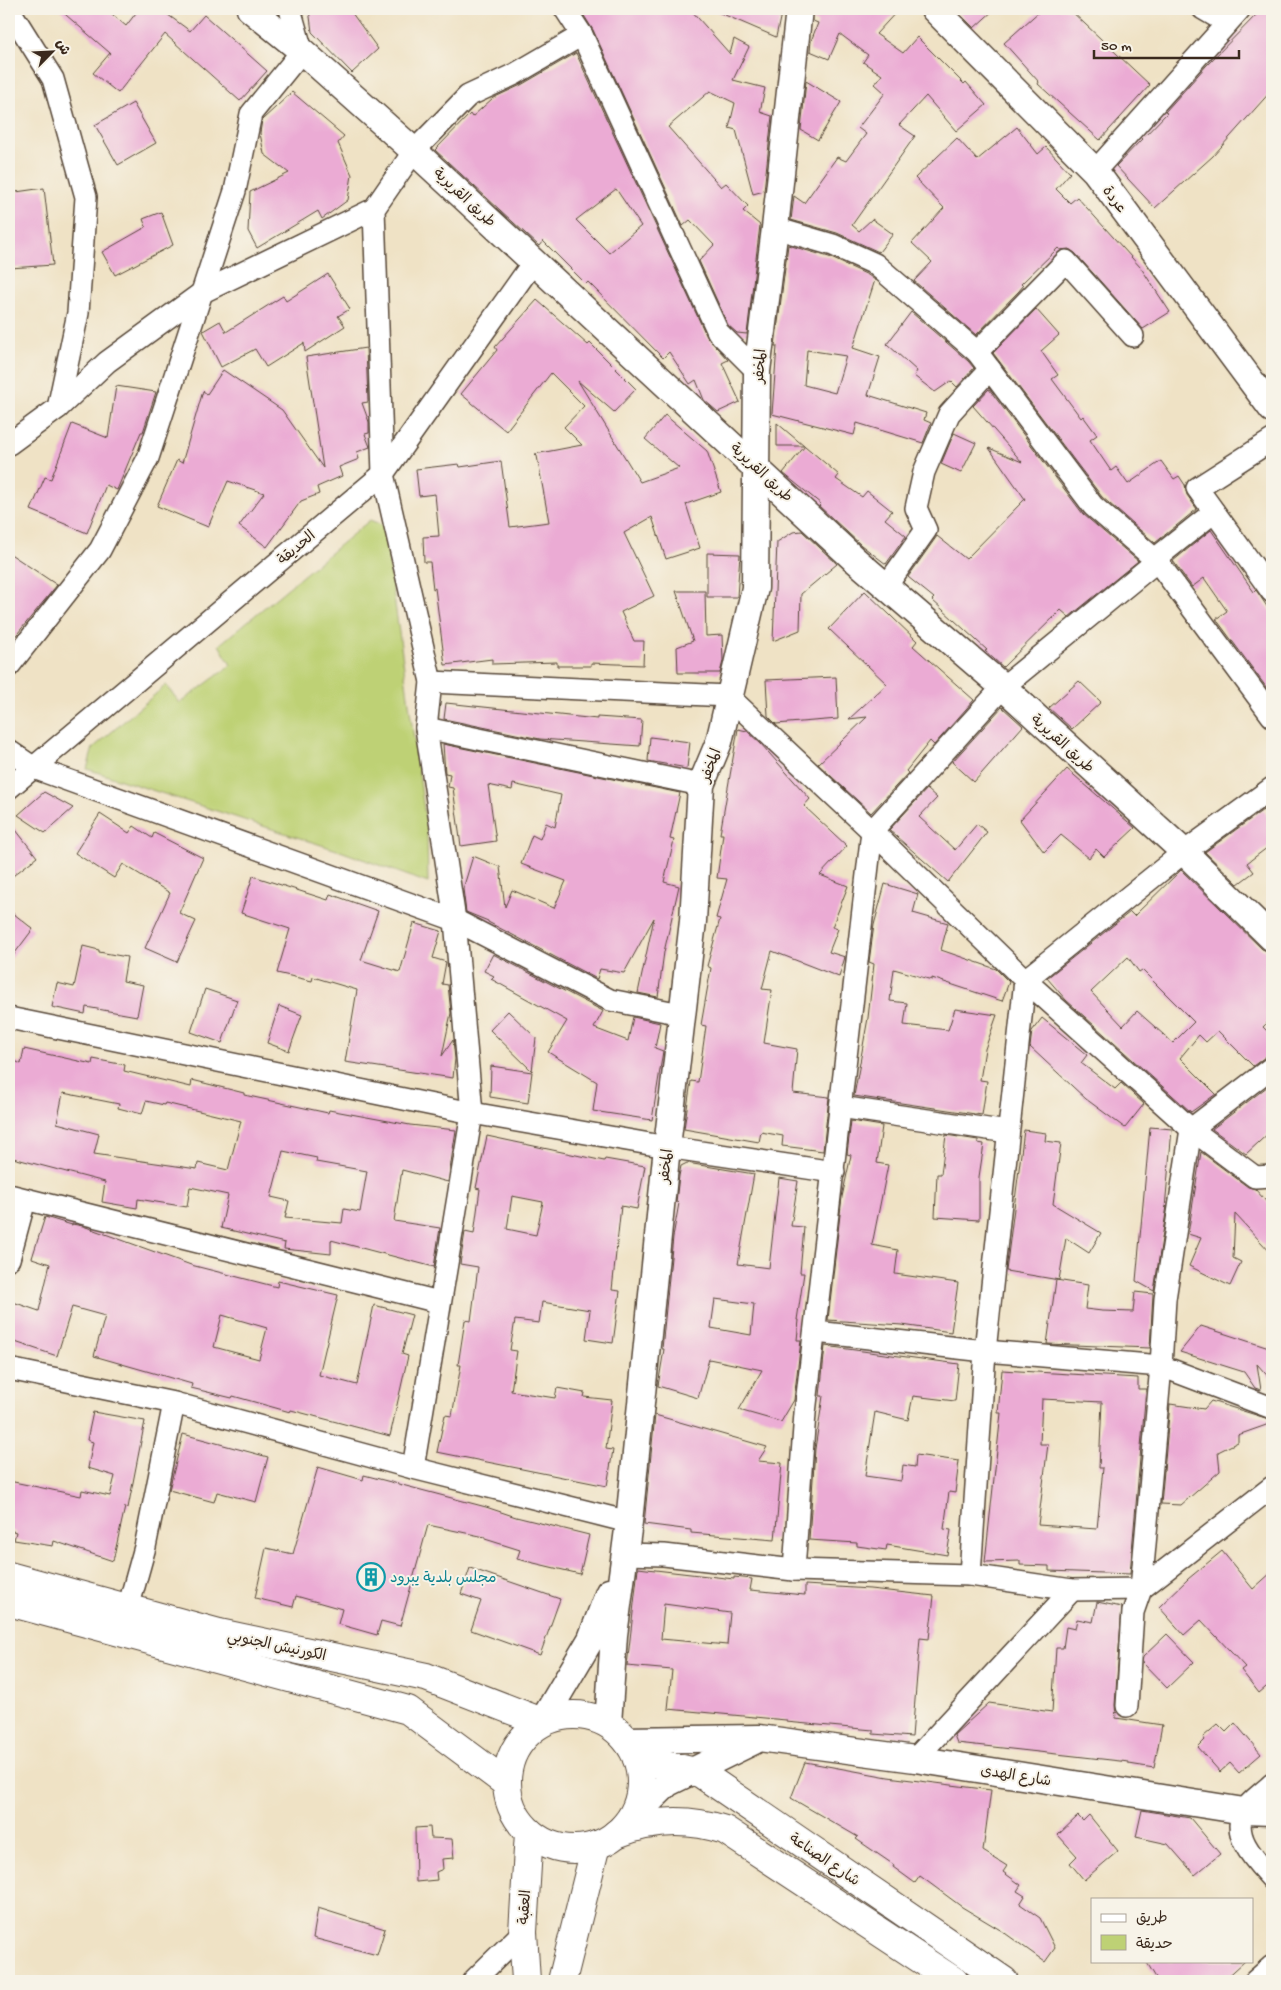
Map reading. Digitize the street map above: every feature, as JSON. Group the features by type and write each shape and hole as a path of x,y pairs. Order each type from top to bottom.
{"main road":[{"name":"الكورنيش الجنوبي","path":"9,1576 219,1633 426,1677 542,1722"},
{"name":"الكورنيش الجنوبي","path":"9,1602 408,1710 506,1783"},
{"path":"569,1715 592,1717 623,1741 641,1782 637,1805 632,1816 606,1840 567,1849 544,1842 529,1832 514,1814 506,1783 510,1760 524,1736 542,1722 569,1715"},
{"name":"شارع الصناعة","path":"623,1741 694,1771 1004,1981"},
{"name":"شارع الصناعة","path":"606,1840 634,1827 670,1821 698,1823 725,1830 954,1981"},
{"name":"العقبة","path":"526,1981 522,1932 529,1832"},
{"path":"562,1981 606,1840"}],"street":[{"path":"9,9 52,79 86,197 78,313 58,408"},
{"name":"طريق القريرية","path":"250,9 302,51 414,151 853,558 887,585 1002,687 1184,852 1272,938"},
{"path":"9,666 100,550 148,458 235,191 251,114 302,51 290,9"},
{"path":"565,9 582,35 718,332 757,371"},
{"name":"المخفر","path":"624,1554 629,1522 667,1147 693,921 702,785 719,742 728,696 755,588 758,468 757,371 799,9"},
{"name":"عردة","path":"934,9 1095,171 1272,409"},
{"path":"1095,171 1233,16 1203,9"},
{"path":"9,444 58,408 107,362 203,292 374,209 414,151 468,96 515,74 582,35"},
{"path":"374,209 382,474 431,682 426,728 455,920 472,1113 439,1302 413,1468"},
{"path":"775,228 833,245 875,264 977,352 1093,506 1156,560 1272,716"},
{"name":"الحديقة","path":"9,788 382,474 534,261"},
{"path":"977,352 1066,261 1133,336"},
{"path":"887,585 926,530 916,508 924,472 949,414 990,369"},
{"path":"1272,440 1197,488 1272,592"},
{"path":"794,1570 805,1413 816,1332 872,831 1002,687 1214,512"},
{"path":"431,682 728,696 872,831 1025,980 1191,1129 1255,1177 1272,1176"},
{"path":"426,728 702,785"},
{"path":"9,751 34,768 455,920 610,1000 682,1014"},
{"path":"970,1575 985,1351 1025,980 1184,852 1272,788"},
{"path":"9,1018 472,1113 667,1147 834,1172"},
{"path":"1127,1706 1133,1612 1141,1589 1161,1366 1165,1299 1191,1129 1272,1067"},
{"path":"840,1107 1008,1132"},
{"path":"9,1259 17,1198 439,1302"},
{"path":"816,1332 985,1351 1161,1366 1272,1408"},
{"path":"9,1369 174,1403 413,1468 629,1522"},
{"path":"128,1608 145,1547 174,1403"},
{"path":"624,1554 664,1556 794,1570 970,1575 1072,1590 1141,1589 1272,1487"},
{"path":"542,1722 591,1639 624,1554"},
{"path":"623,1741 614,1634 624,1554"},
{"path":"915,1758 1072,1590"},
{"path":"606,1840 668,1783 759,1738"},
{"name":"شارع الهدى","path":"623,1741 759,1738 915,1758 1244,1811 1272,1812"},
{"path":"1272,1784 1244,1811 1241,1828 1244,1844 1272,1879"},
{"path":"473,1981 522,1932"},
{"path":"1255,1981 1272,1966"}],"green space":[{"path":"370,520 384,526 427,831 428,883 343,852 87,769 93,748 166,685 180,703 231,665 219,645"}],"building":[{"path":"59,9 106,9 126,26 139,9 160,9 190,31 204,15 267,71 240,101 165,34 118,93 93,73 110,53"},
{"path":"309,9 349,9 378,49 352,73 312,32"},
{"path":"587,9 690,9 730,54 734,39 749,47 733,80 765,88 760,112 772,116 764,191 753,194 736,130 729,128 735,103 710,91 668,127 721,187 726,183 748,206 743,211 760,225 747,334 737,333 728,325 699,261 714,245 690,220 683,226 593,30 583,14"},
{"path":"711,9 782,9 776,37"},
{"path":"814,9 899,9 876,34 903,53 917,37 964,84 966,82 986,105 956,131 926,96 899,125 915,136 852,225 859,231 872,219 893,234 879,252 837,233 791,220 794,196 804,203 837,157 846,161 866,134 858,128 885,93 875,84 882,75 863,62 868,55 840,34 829,59 810,51 811,41 818,23 813,21"},
{"path":"955,9 995,9 974,28"},
{"path":"1042,9 1069,9 1150,85 1100,140 1038,84 1039,82 1004,43"},
{"path":"1262,9 1272,9 1272,90 1213,156 1155,208 1116,166 1167,113 1165,112 1206,66"},
{"path":"576,53 707,337 728,360 722,363 740,402 718,412 704,400 696,380 690,384 669,352 663,358 588,282 586,284 543,241 539,246 435,150 470,114 472,117 493,98 521,85","holes":["616,189 641,226 609,253 576,220"]},
{"path":"806,81 841,102 818,140 801,130"},
{"path":"292,92 344,136 338,143 352,175 348,200 322,219 318,211 257,248 248,231 250,192 289,173 264,154 260,133 262,120"},
{"path":"133,103 156,143 118,165 95,125"},
{"path":"1017,127 1038,154 1046,147 1070,173 1056,189 1070,203 1077,197 1141,268 1170,312 1143,329 1075,253 1069,249 1060,250 1058,248 1021,284 1023,286 1019,291 976,335 914,281 932,262 912,243 944,208 915,178 957,138 977,160"},
{"path":"44,188 53,265 10,268 9,193"},
{"path":"161,212 173,245 115,275 102,252 146,227 143,219"},
{"path":"788,245 829,257 868,275 875,280 853,348 880,357 868,395 926,413 924,420 931,423 923,443 857,423 854,435 772,414 777,346 775,346","holes":["807,350 846,356 835,393 804,385"]},
{"path":"328,274 350,309 338,316 345,326 305,352 304,343 266,367 255,349 221,367 203,331 220,321 226,332 283,296 286,301"},
{"path":"537,300 588,345 590,343 636,389 614,412 578,381 640,482 679,468 645,439 665,415 707,451 721,492 686,504 700,548 666,559 652,517 624,533 654,596 621,612 634,641 644,641 643,665 591,663 591,666 557,666 557,662 492,664 492,659 445,665 430,562 424,562 423,537 439,536 435,494 419,496 416,469 459,464 460,467 501,461 510,527 549,522 537,456 535,454 582,445 564,427 584,406 551,373 506,431 461,394 497,350 495,347"},
{"path":"1036,309 1059,335 1041,351 1058,375 1052,379 1081,418 1083,416 1097,435 1090,440 1111,471 1116,467 1128,484 1161,461 1174,479 1179,476 1185,485 1187,495 1197,509 1155,543 1102,497 993,353"},
{"path":"911,312 974,368 957,387 951,381 935,392 914,376 917,371 887,344"},
{"path":"366,348 368,402 362,403 369,422 369,433 365,434 370,447 357,452 359,459 339,467 342,476 317,487 319,494 301,501 267,547 239,526 264,493 228,481 208,527 157,506 177,460 182,463 203,391 207,394 223,370 282,410 323,468 306,357"},
{"path":"116,386 156,392 143,432 141,432 117,490 106,485 87,533 31,510 45,477 51,479 72,424 108,438"},
{"path":"989,389 1083,514 1138,561 1069,617 1061,610 1003,667 932,600 934,598 908,577 937,536 966,559 1025,499 989,448 1022,462 973,406"},
{"path":"777,423 804,446 777,446"},
{"path":"954,433 976,443 961,473 941,464"},
{"path":"805,446 839,475 836,479 862,497 867,491 892,511 885,519 906,536 886,564 861,545 819,506 821,504 783,473"},
{"path":"1211,530 1254,592 1256,590 1272,614 1272,695 1216,619 1227,611 1204,578 1192,587 1173,561"},
{"path":"802,531 837,564 801,594 800,630 773,641 777,542 793,532"},
{"path":"9,553 57,585 9,644"},
{"path":"707,553 740,554 737,597 707,597"},
{"path":"676,591 705,591 706,636 722,635 723,661 720,673 678,673 677,647 693,641"},
{"path":"865,591 917,641 913,646 974,700 934,745 930,741 906,771 908,773 871,813 818,764 867,717 849,719 887,684 829,629"},
{"path":"836,677 838,719 776,724 768,716 766,680"},
{"path":"1079,681 1101,702 1072,729 1049,708"},
{"path":"446,703 597,719 597,717 642,720 640,746 540,739 444,719"},
{"path":"1002,707 1023,726 974,782 952,762"},
{"path":"738,729 747,731 761,744 810,799 804,806 847,846 820,875 848,886 832,927 838,929 829,952 845,957 839,977 772,951 762,989 772,990 764,1043 797,1049 793,1093 829,1097 823,1151 782,1146 783,1136 761,1132 759,1142 684,1129 691,1081 698,1082 706,1026 701,1025 711,968 707,966 720,919 716,918 727,879 717,878 723,834 720,834"},
{"path":"650,737 690,742 687,768 648,761"},
{"path":"443,744 680,793 670,839 674,840 664,882 679,886 664,952 658,997 638,993 654,918 624,973 600,969 597,979 488,921 466,912 463,889 473,856 500,867 505,907 512,890 554,908 566,881 521,864 532,835 540,839 546,823 555,827 561,795 513,784 512,790 488,785 496,841 461,846 453,788 448,787 450,774 445,773"},
{"path":"1067,769 1135,828 1104,857 1096,849 1089,858 1061,835 1044,852 1020,820"},
{"path":"927,789 937,798 919,817 955,850 977,824 987,832 948,882 889,830"},
{"path":"44,792 73,808 45,833 18,815"},
{"path":"1263,810 1272,822 1272,844 1247,863 1254,872 1238,884 1205,852"},
{"path":"100,814 129,833 134,826 152,838 154,833 203,858 179,913 196,921 177,962 145,948 170,893 123,864 114,878 75,853"},
{"path":"9,821 37,857 9,879"},
{"path":"1181,870 1262,949 1272,953 1272,1018 1263,1027 1272,1036 1272,1055 1265,1057 1253,1066 1218,1031 1206,1042 1199,1035 1180,1058 1216,1094 1191,1112 1066,1000 1047,978 1130,912 1134,916","holes":["1128,957 1139,972 1142,970 1194,1022 1173,1043 1137,1011 1123,1026 1091,992"]},
{"path":"253,876 328,900 330,894 378,911 361,960 400,972 414,923 441,931 433,958 446,962 442,984 448,985 451,1013 442,1056 453,1040 455,1059 453,1078 345,1062 357,990 313,977 312,981 277,973 290,929 241,913"},
{"path":"885,884 918,894 913,913 948,923 941,950 996,969 1009,982 1002,1001 932,978 932,980 894,969 890,1001 907,1003 904,1025 948,1030 955,1009 997,1015 985,1049 980,1080 987,1081 982,1115 854,1096 868,1018 874,964 869,962 874,925"},
{"path":"9,910 33,929 9,961"},
{"path":"83,946 99,950 99,952 127,957 123,981 143,985 137,1016 86,1007 85,1014 52,1007 57,983 74,987"},
{"path":"493,954 603,1011 594,1028 628,1041 633,1017 660,1023 655,1048 663,1051 652,1120 593,1111 597,1082 548,1052 567,1021 491,979 494,976 484,971"},
{"path":"205,989 237,1000 222,1043 191,1032"},
{"path":"279,1006 302,1015 289,1051 267,1043"},
{"path":"508,1011 536,1038 532,1071 490,1030"},
{"path":"1042,1018 1087,1055 1081,1063 1115,1089 1121,1083 1144,1104 1125,1128 1086,1099 1030,1047 1032,1031"},
{"path":"24,1049 92,1064 93,1059 125,1065 124,1071 191,1087 192,1080 244,1093 244,1095 328,1113 329,1110 410,1125 456,1130 448,1182 402,1170 394,1221 440,1228 434,1267 331,1240 331,1254 284,1249 285,1243 221,1228 228,1195 190,1187 187,1207 138,1199 137,1208 102,1202 105,1182 9,1157 9,1058 21,1064","holes":["63,1093 119,1104 118,1108 142,1114 146,1101 164,1105 165,1103 241,1121 228,1170 198,1163 197,1169 94,1154 99,1134 57,1123","283,1151 317,1158 316,1162 367,1171 360,1212 344,1209 342,1223 285,1218 289,1201 271,1197"]},
{"path":"491,1066 532,1072 528,1103 490,1097"},
{"path":"1272,1083 1272,1130 1246,1154 1212,1129"},
{"path":"851,1121 882,1126 877,1163 888,1165 872,1245 898,1250 895,1274 958,1283 951,1332 902,1325 828,1320 842,1197 851,1155 847,1154"},
{"path":"1150,1127 1172,1129 1165,1208 1167,1206 1154,1291 1136,1281"},
{"path":"1024,1130 1046,1133 1045,1141 1061,1143 1053,1204 1101,1233 1089,1253 1066,1238 1059,1280 1006,1271"},
{"path":"946,1135 978,1140 978,1143 984,1144 979,1177 979,1220 935,1217 937,1174 941,1174"},
{"path":"487,1136 604,1161 605,1159 645,1166 637,1209 621,1206 612,1290 620,1291 613,1343 586,1339 590,1310 542,1302 539,1323 515,1320 510,1350 517,1351 511,1391 555,1398 557,1388 585,1393 584,1397 612,1400 606,1449 613,1450 607,1486 437,1452 445,1415 452,1416 461,1365 458,1365 465,1320 471,1321 478,1267 460,1264 465,1232 474,1234 480,1189 476,1188","holes":["512,1196 543,1202 536,1235 507,1229"]},
{"path":"1201,1152 1248,1187 1255,1189 1272,1208 1272,1254 1235,1214 1233,1258 1241,1262 1230,1286 1189,1266 1201,1238 1188,1234"},
{"path":"687,1163 754,1174 738,1264 769,1268 779,1178 798,1181 791,1226 804,1227 800,1273 804,1273 797,1320 799,1320 797,1340 801,1340 794,1400 781,1422 739,1410 762,1370 709,1359 698,1398 658,1386 664,1349 662,1349 673,1237 679,1203 676,1202 681,1166","holes":["715,1299 754,1304 751,1335 711,1328"]},
{"path":"45,1217 72,1225 83,1226 191,1265 277,1287 278,1281 338,1295 319,1375 357,1385 374,1305 412,1315 402,1354 408,1356 390,1436 233,1396 232,1398 191,1388 192,1384 94,1356 105,1316 72,1307 57,1356 9,1340 9,1315 13,1302 39,1311 50,1264 32,1258","holes":["222,1315 267,1328 259,1359 214,1347"]},
{"path":"1056,1280 1088,1285 1085,1309 1133,1312 1135,1292 1153,1294 1150,1348 1047,1344"},
{"path":"1201,1326 1272,1349 1272,1381 1257,1364 1261,1390 1255,1388 1244,1372 1180,1352"},
{"path":"825,1346 959,1364 955,1401 913,1396 908,1420 875,1412 865,1476 901,1481 903,1465 915,1467 916,1455 959,1461 955,1493 949,1492 944,1529 951,1530 947,1555 887,1545 886,1550 857,1546 857,1543 809,1540 815,1449 823,1396 820,1396"},
{"path":"1002,1370 1138,1378 1138,1389 1146,1389 1130,1574 1049,1571 1049,1566 1020,1565 1020,1561 985,1562 1001,1413 998,1413","holes":["1042,1399 1102,1402 1099,1468 1103,1468 1097,1529 1038,1525 1048,1444 1040,1444"]},
{"path":"1211,1401 1272,1420 1272,1423 1238,1435 1238,1442 1218,1452 1220,1471 1181,1505 1161,1504 1170,1404 1204,1409"},
{"path":"93,1412 145,1421 128,1508 125,1507 113,1561 54,1541 53,1546 14,1540 16,1532 9,1530 9,1481 81,1496 82,1490 110,1496 115,1476 88,1468 93,1442 87,1440"},
{"path":"655,1415 767,1447 758,1461 782,1463 775,1540 691,1533 691,1530 644,1524"},
{"path":"183,1434 268,1457 256,1502 217,1492 214,1502 169,1490"},
{"path":"318,1467 363,1480 364,1475 589,1535 580,1574 517,1559 520,1550 485,1539 485,1537 428,1525 400,1626 381,1621 377,1635 338,1624 342,1609 296,1596 293,1607 255,1598 266,1548 293,1554"},
{"path":"1222,1551 1253,1589 1272,1572 1272,1682 1259,1693 1241,1670 1245,1667 1201,1620 1184,1635 1159,1607 1188,1579"},
{"path":"470,1568 560,1599 540,1655 471,1630 481,1601 461,1594"},
{"path":"638,1568 734,1579 734,1577 752,1579 750,1590 805,1595 805,1585 870,1589 934,1596 929,1639 920,1638 912,1737 873,1734 873,1730 786,1722 786,1720 668,1709 672,1670 627,1666","holes":["664,1604 730,1613 727,1645 661,1639"]},
{"path":"1097,1602 1122,1607 1115,1705 1116,1718 1162,1725 1154,1768 1129,1764 1129,1762 957,1743 954,1735 989,1703 1052,1712 1056,1648 1063,1648 1066,1627 1075,1629 1077,1619 1093,1622"},
{"path":"1167,1634 1194,1662 1167,1688 1142,1662 1143,1657"},
{"path":"1235,1723 1261,1754 1239,1773 1230,1763 1220,1772 1198,1747 1205,1740 1203,1737 1218,1724 1226,1732"},
{"path":"805,1762 888,1777 991,1790 983,1851 1007,1866 1003,1872 1021,1885 1017,1891 1025,1896 1020,1904 1040,1918 1055,1948 1045,1962 1002,1931 962,1907 920,1876 915,1883 893,1867 894,1865 856,1839 858,1837 791,1798"},
{"path":"1142,1810 1190,1818 1220,1854 1195,1875 1168,1844 1136,1837"},
{"path":"1089,1815 1118,1851 1084,1880 1070,1863 1077,1856 1058,1835 1078,1816 1083,1821"},
{"path":"430,1827 431,1838 452,1839 454,1858 442,1859 443,1869 436,1872 437,1880 416,1882 415,1828"},
{"path":"318,1908 385,1929 377,1955 313,1938"},
{"path":"1147,1962 1244,1962 1223,1981 1158,1981"}],"place":[{"name":"مجلس بلدية يبرود","path":"371,1577"}]}
